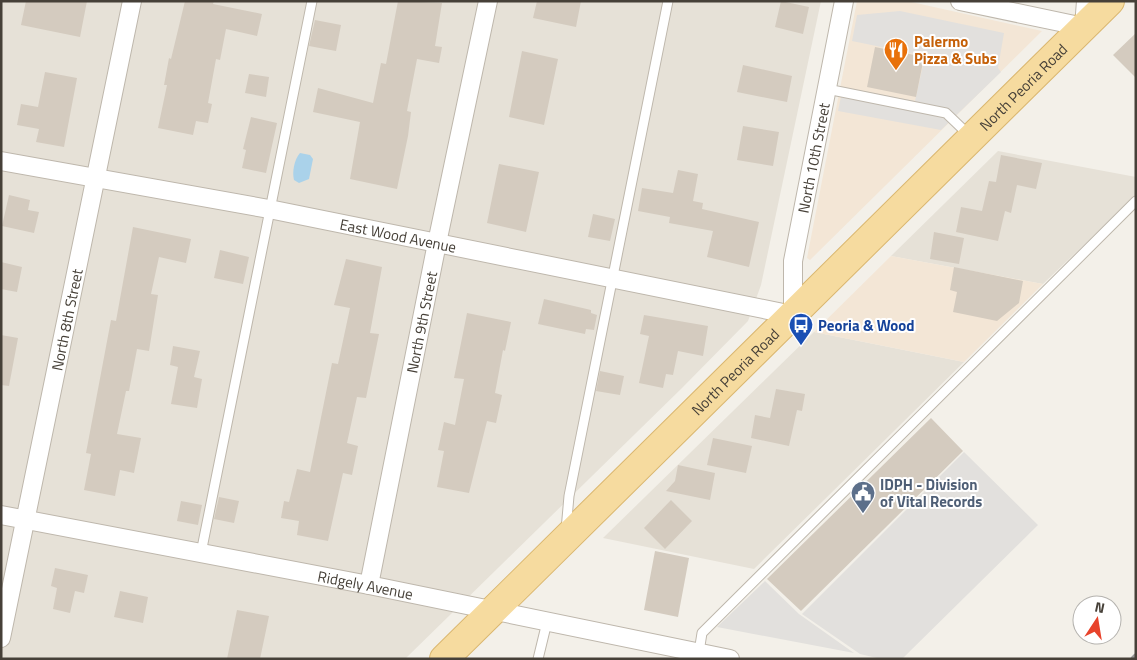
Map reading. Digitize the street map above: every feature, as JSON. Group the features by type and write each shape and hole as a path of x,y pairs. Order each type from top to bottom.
{"main road":[{"name":"North Peoria Road","path":"444,659 972,138 1085,14 1110,1"}],"street":[{"name":"North 8th Street","path":"1,638 132,1"},
{"name":"North 9th Street","path":"369,585 437,243 488,1"},
{"name":"North 10th Street","path":"792,315 793,261 844,1"},
{"path":"960,1 1085,14"},
{"name":"East Wood Avenue","path":"1,161 270,209 792,315"},
{"name":"Ridgely Avenue","path":"1,515 369,585 730,659"}],"lane":[{"path":"200,553 312,1"},
{"path":"565,538 569,496 668,1"},
{"path":"827,88 946,113 972,138"},
{"path":"699,652 702,633 1136,201"},
{"path":"538,659 547,622"}],"shaded area":[{"path":"1,1 821,1 761,285 748,321 405,659 1,659"},
{"path":"857,1 907,1 1042,31 810,260 807,258"},
{"path":"900,11 1004,33 998,68 1001,72 941,130 838,111 843,87 915,101 925,56 852,41 857,15"},
{"path":"998,151 1136,177 1136,195 1043,284 891,256"},
{"path":"891,256 1043,284 964,362 814,332"},
{"path":"814,332 964,362 754,569 603,538"},
{"path":"964,452 1038,525 902,659 881,659 860,654 802,614"},
{"path":"765,581 799,614 854,653 717,627"}],"water":[{"path":"300,153 310,155 313,159 309,179 299,183 294,180 293,173"}],"building":[{"path":"26,1 87,1 80,37 21,25"},
{"path":"185,1 214,1 213,4 262,14 257,36 226,29 220,60 216,59 208,103 212,104 208,123 196,121 193,135 158,128 167,85 164,85 169,58 171,59"},
{"path":"398,1 442,3 435,46 442,47 439,63 417,59 407,111 411,112 408,136 397,189 350,179 360,122 313,112 318,88 373,103 381,63 386,64"},
{"path":"537,1 581,1 576,27 533,18"},
{"path":"781,1 809,7 803,34 775,27"},
{"path":"315,20 341,25 336,51 309,46"},
{"path":"1136,33 1136,78 1113,55"},
{"path":"875,47 924,57 916,97 867,87"},
{"path":"522,51 558,59 544,125 509,117"},
{"path":"743,65 792,76 787,102 737,92"},
{"path":"45,72 77,78 64,147 36,142 39,129 17,125 21,104 38,107"},
{"path":"249,74 269,77 266,97 245,93"},
{"path":"251,117 277,123 266,173 242,168 246,150 243,149"},
{"path":"743,126 779,132 773,166 737,160"},
{"path":"1001,155 1042,163 1036,189 1017,185 1011,213 1005,211 998,241 956,232 961,207 982,211 989,181 996,182"},
{"path":"499,164 539,172 526,232 487,223"},
{"path":"678,170 698,174 693,201 703,203 702,209 759,222 749,267 707,257 713,231 669,223 670,217 638,211 642,188 673,193"},
{"path":"9,195 30,200 28,210 39,212 34,233 2,226"},
{"path":"593,214 615,219 610,241 588,237"},
{"path":"133,227 191,239 186,263 159,257 151,294 158,295 149,351 137,349 129,391 126,391 117,434 141,438 134,473 120,470 115,496 84,490 91,454 86,453 111,320 116,321"},
{"path":"934,232 964,238 959,264 930,259"},
{"path":"220,250 249,257 243,284 214,278"},
{"path":"346,259 382,267 370,333 379,334 366,398 357,397 347,443 358,446 352,475 343,473 328,541 297,535 299,521 281,518 284,501 289,502 297,469 310,472 332,363 338,364 350,308 334,305"},
{"path":"1,262 22,267 17,292 1,289"},
{"path":"954,267 1023,281 1019,303 997,321 953,312 957,292 950,290"},
{"path":"544,299 591,310 591,313 597,315 594,330 586,329 585,334 538,324"},
{"path":"467,313 511,322 505,351 503,350 495,393 502,395 496,423 487,421 469,493 437,487 444,451 438,450 444,422 455,425 464,379 454,378"},
{"path":"644,315 708,326 703,356 678,351 673,375 666,374 663,388 639,383 649,336 640,334"},
{"path":"1,335 18,338 9,386 1,385"},
{"path":"173,346 200,351 194,377 202,379 197,408 171,404 178,367 170,365"},
{"path":"600,371 624,376 620,395 596,391"},
{"path":"776,389 805,394 802,411 797,410 789,446 751,438 755,415 770,418"},
{"path":"931,418 963,451 801,611 767,579"},
{"path":"713,438 752,446 746,473 707,465"},
{"path":"678,465 715,473 710,500 666,491 675,481"},
{"path":"219,497 239,501 234,523 214,519"},
{"path":"671,500 692,521 665,549 644,528"},
{"path":"181,501 202,505 198,525 177,521"},
{"path":"655,551 689,558 678,617 644,610"},
{"path":"55,568 88,575 84,593 75,591 70,613 53,609 57,588 51,586"},
{"path":"120,591 148,597 143,623 114,617"},
{"path":"237,610 269,616 260,659 227,659"}],"railway":[{"path":"1132,659 1136,655"}],"place":[{"name":"Palermo Pizza & Subs","path":"896,71"},
{"name":"Peoria & Wood","path":"801,346"},
{"name":"IDPH - Division of Vital Records","path":"863,514"}]}
